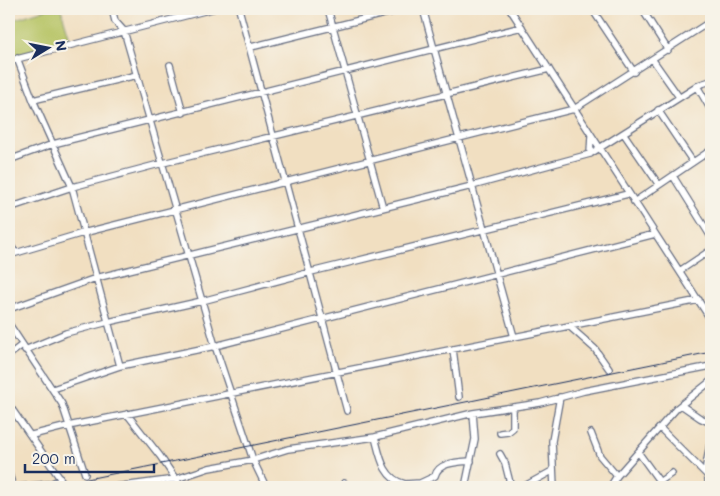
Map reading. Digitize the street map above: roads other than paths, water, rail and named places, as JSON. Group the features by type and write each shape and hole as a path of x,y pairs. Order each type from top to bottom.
{"street":[{"path":"112,9 115,21 124,31 163,163 188,257 230,394 252,460 266,487"},
{"path":"9,60 212,9"},
{"path":"239,9 251,47 347,411"},
{"path":"328,9 372,162 383,208"},
{"path":"251,47 404,9"},
{"path":"422,9 514,337"},
{"path":"510,9 654,234 681,270 711,320"},
{"path":"592,9 634,72"},
{"path":"642,9 668,50"},
{"path":"9,255 83,232 372,162 574,109 654,60 711,21"},
{"path":"9,160 53,144 522,27"},
{"path":"17,58 33,100 72,187 120,366"},
{"path":"654,60 679,97"},
{"path":"170,65 183,113"},
{"path":"9,208 72,187 163,163 549,69"},
{"path":"33,100 137,75"},
{"path":"9,309 96,278 472,186 590,154 697,86 711,81"},
{"path":"697,86 711,110"},
{"path":"658,110 693,162"},
{"path":"624,134 659,185"},
{"path":"590,154 591,135"},
{"path":"634,202 711,152"},
{"path":"672,176 711,237"},
{"path":"9,355 66,333 108,322 202,301 311,272 484,231 628,194"},
{"path":"53,389 120,366 215,346 496,276 654,234"},
{"path":"9,243 15,252"},
{"path":"681,270 711,250"},
{"path":"32,436 68,426 126,414 699,300"},
{"path":"9,324 62,404 86,474"},
{"path":"569,326 595,350 609,369"},
{"path":"453,349 460,397"},
{"path":"117,487 176,479 209,468 252,460 288,449 375,437 473,413 513,407 711,366"},
{"path":"610,487 617,476 681,405 711,381"},
{"path":"554,487 552,441 560,397"},
{"path":"9,405 32,436 59,480 66,487"},
{"path":"681,405 711,423"},
{"path":"500,433 508,432 513,428 513,407"},
{"path":"465,487 475,439 473,413"},
{"path":"126,414 181,487"},
{"path":"660,428 708,476"},
{"path":"591,433 600,456 617,476"},
{"path":"375,437 382,464 388,474 394,480 405,485 420,483 435,476 437,470 442,467 471,461"},
{"path":"709,487 706,466 711,438"},
{"path":"638,452 659,481"},
{"path":"500,454 511,487"},
{"path":"523,487 552,472"},
{"path":"652,487 672,473"},
{"path":"9,474 13,487"},
{"path":"19,487 50,484 59,480"},
{"path":"420,483 426,487"}],"railway":[{"path":"48,487 711,352"}]}
